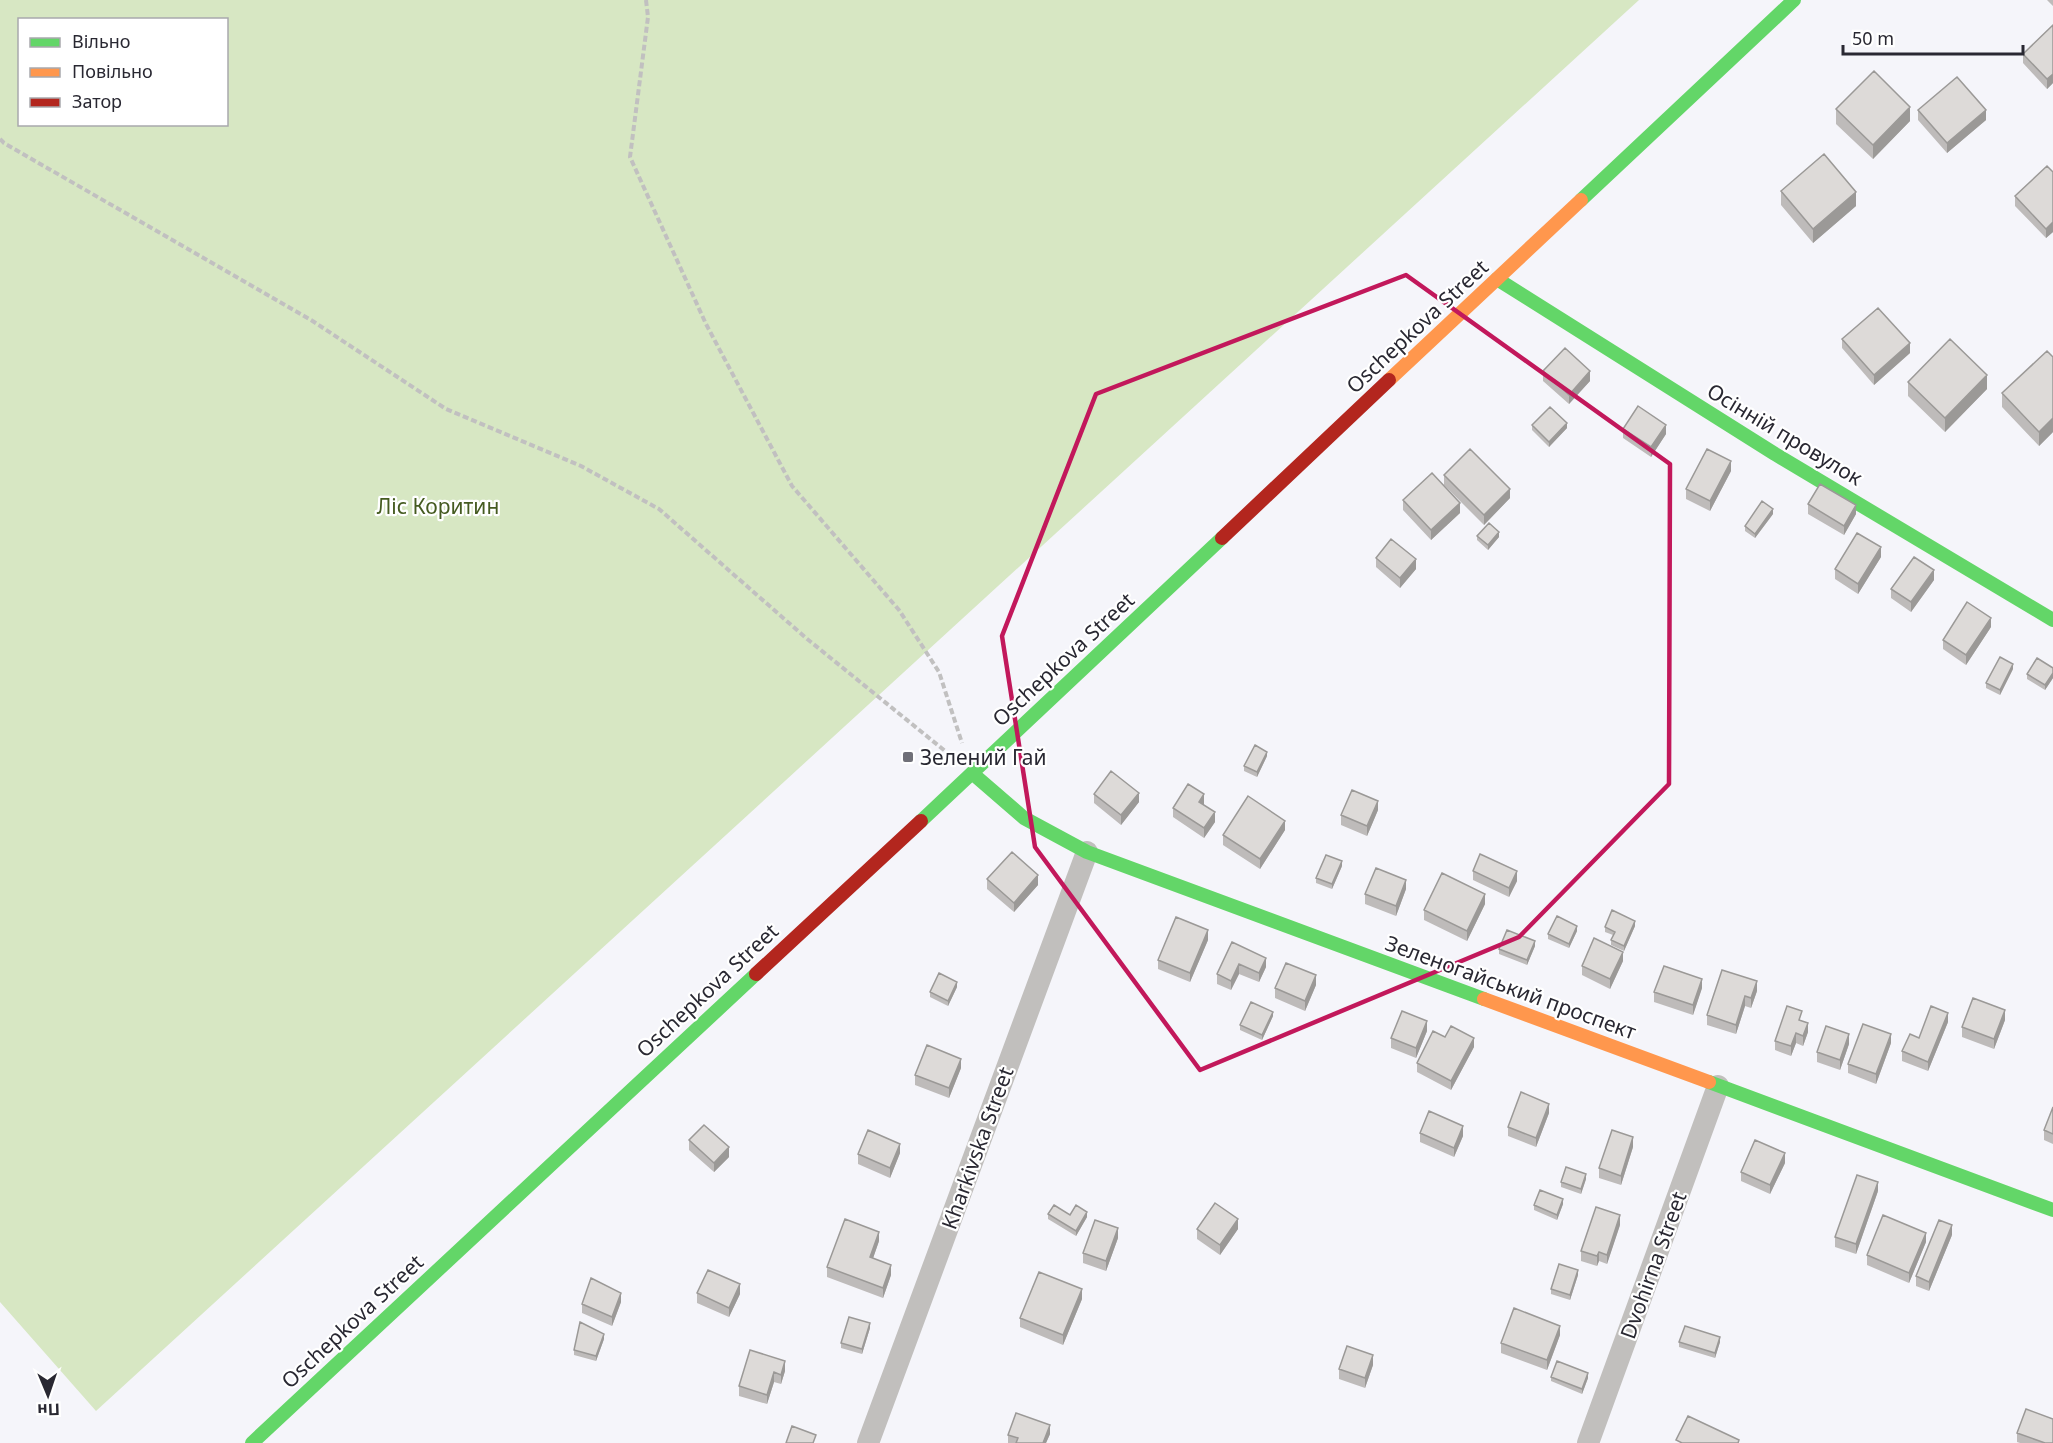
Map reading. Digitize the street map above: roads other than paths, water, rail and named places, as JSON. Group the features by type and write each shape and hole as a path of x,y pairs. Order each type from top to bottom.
{"main road":[{"name":"Oschepkova Street","path":"252,1443 972,773 1794,0"},
{"name":"Осінній провулок","path":"1497,279 1775,454 2053,620"},
{"name":"Зеленогайський проспект","path":"972,773 1024,818 1086,852 2053,1210"}],"street":[{"name":"Kharkivska Street","path":"868,1443 1086,852"},
{"name":"Dvohirna Street","path":"1588,1443 1718,1086"}],"place":[{"name":"Зелений Гай","path":"908,757"}],"park label":[{"name":"Ліс Коритин","path":"438,506"}]}
